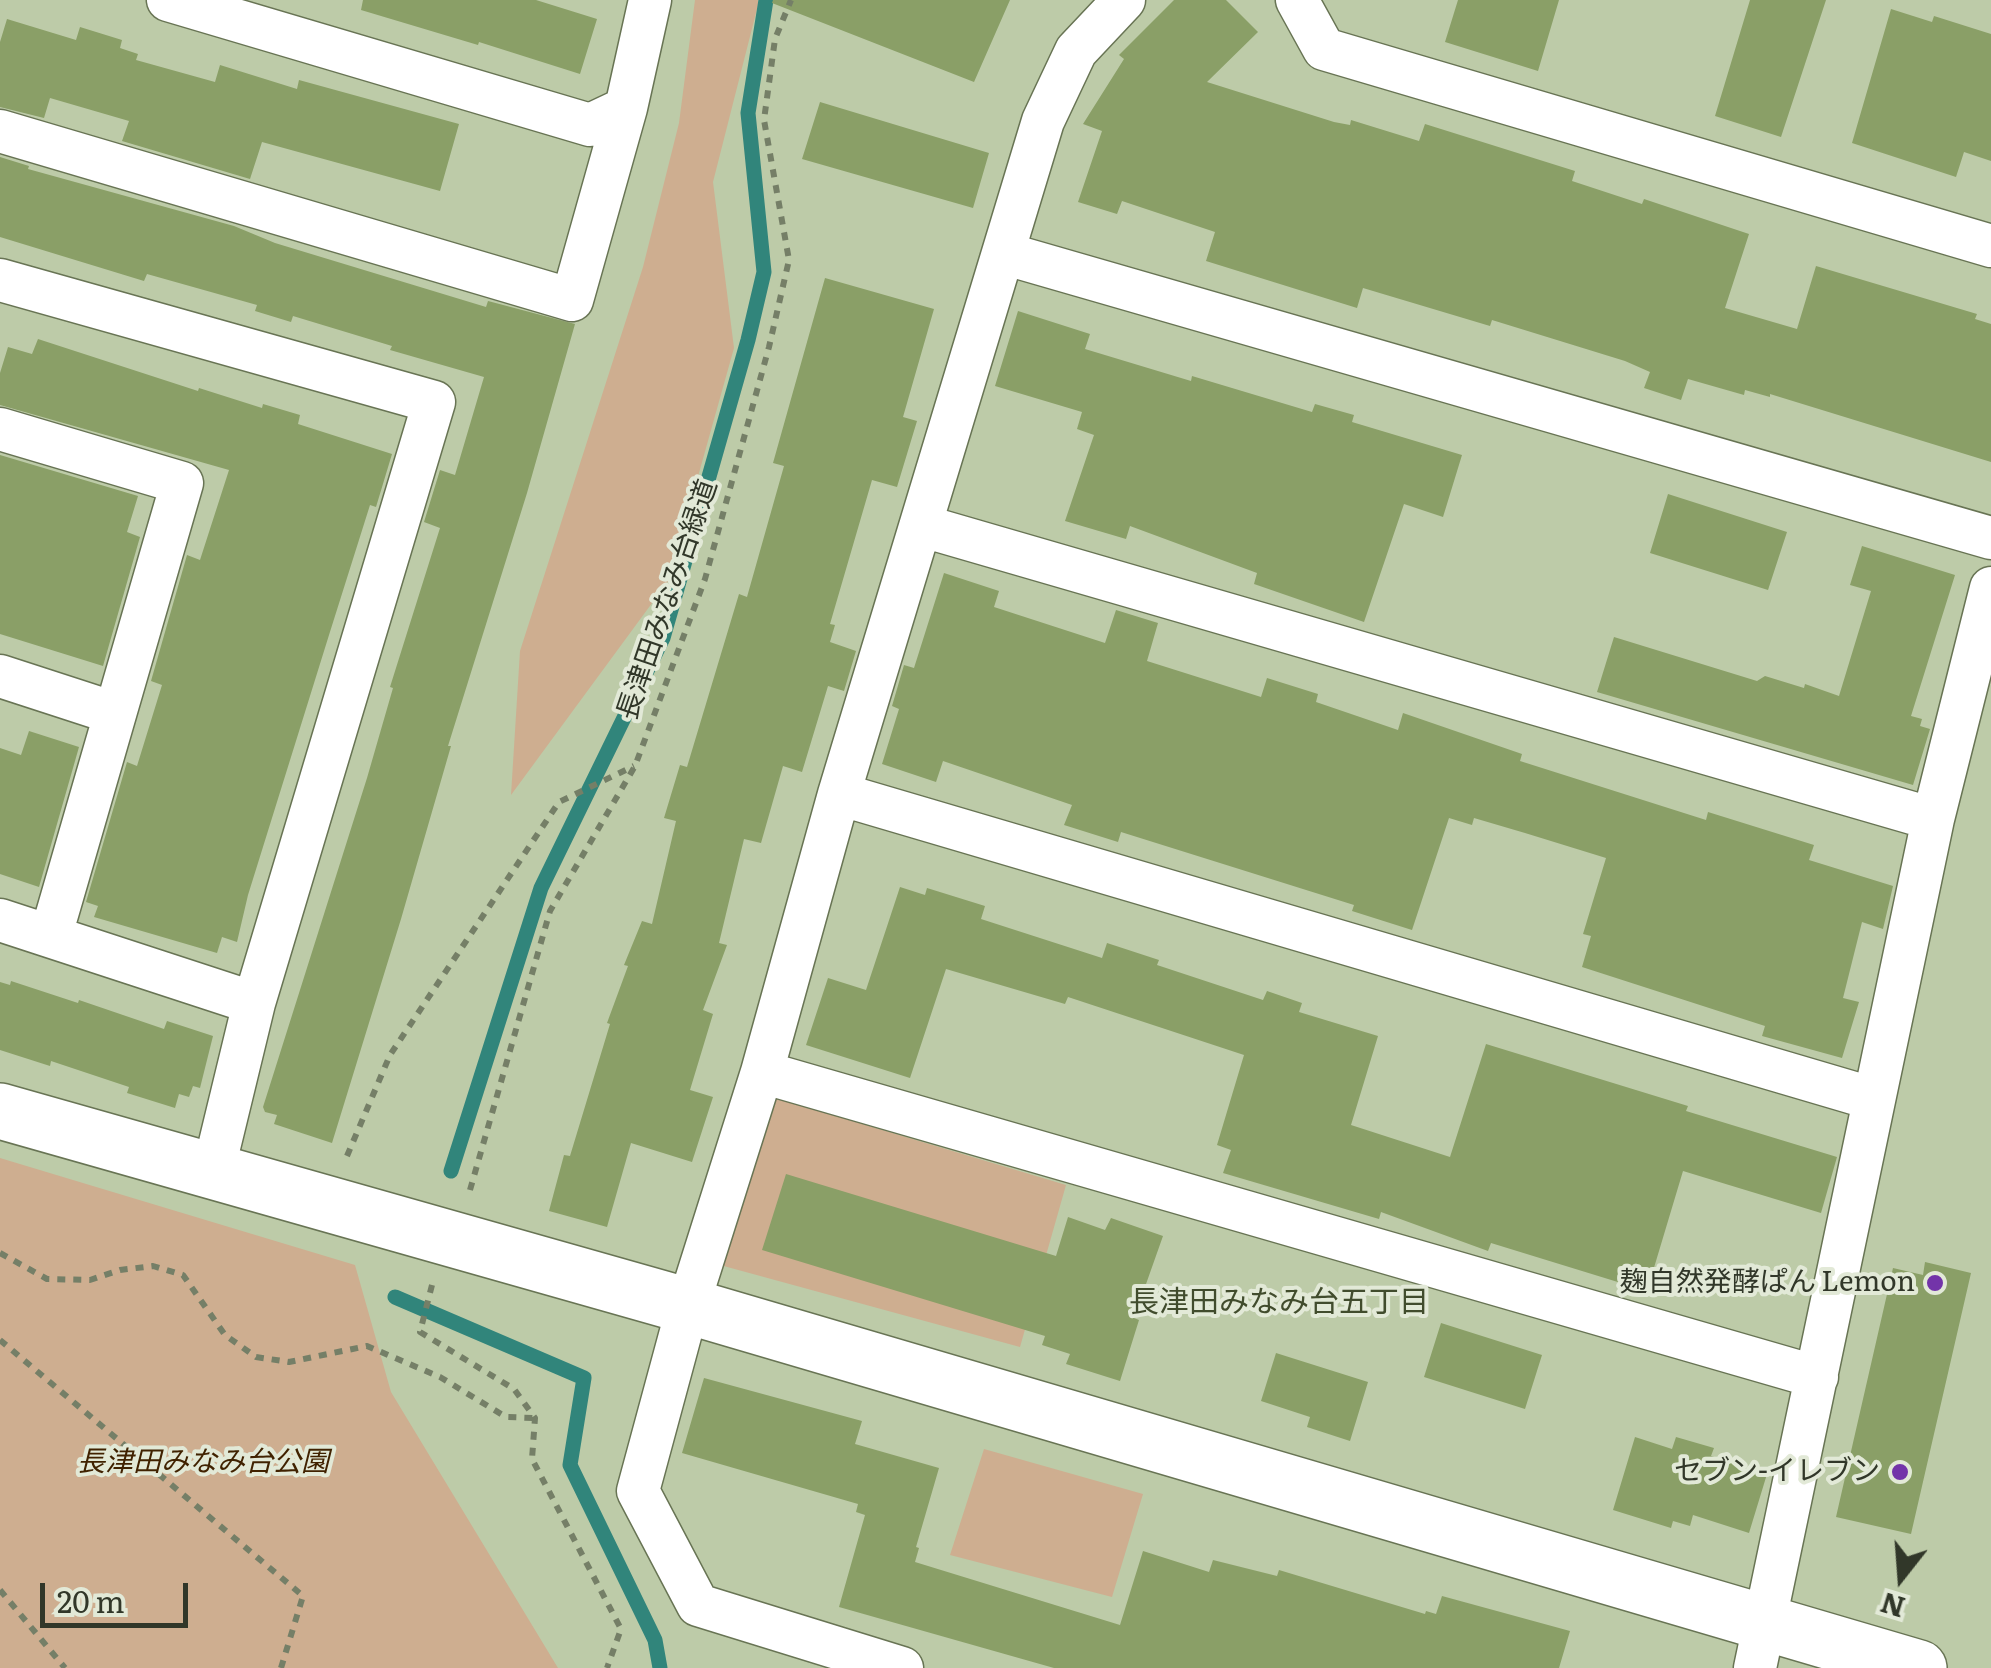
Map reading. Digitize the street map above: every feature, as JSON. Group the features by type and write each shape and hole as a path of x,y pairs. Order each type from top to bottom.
{"street":[{"path":"168,0 590,125 626,108"},
{"path":"0,131 572,300 626,108 650,0"},
{"path":"902,1668 698,1605 638,1491 688,1306 762,1072 840,794 1043,121 1076,51 1124,0"},
{"path":"1297,0 1324,49 1991,246"},
{"path":"1003,253 1991,538"},
{"path":"0,280 434,402 254,1003 213,1172"},
{"path":"0,429 182,483 51,935"},
{"path":"923,526 1934,820"},
{"path":"1760,1645 1934,820 1991,588"},
{"path":"0,676 114,712"},
{"path":"840,794 1874,1100"},
{"path":"0,920 254,1003"},
{"path":"762,1072 1817,1377"},
{"path":"0,1111 688,1306 1760,1645 1919,1668"}],"path":[{"name":"長津田みなみ台緑道","path":"470,1190 550,911 635,766 704,579 769,347 789,260 764,120 774,39 790,0"},
{"path":"340,1170 390,1055 559,802 635,766"},
{"path":"0,1253 47,1279 90,1280 120,1270 153,1266 183,1275 225,1335 256,1357 290,1362 366,1346 440,1377 506,1417 536,1418"},
{"path":"433,1283 420,1332 514,1389 536,1418 532,1459 621,1629 607,1668"},
{"path":"0,1340 302,1596 280,1668"},
{"path":"0,1590 65,1668"}],"green space":[{"path":"695,0 758,0 713,182 734,348 669,580 511,795 520,651 643,267 679,123"},
{"path":"769,1096 1066,1185 1020,1347 720,1265"},
{"name":"長津田みなみ台公園","path":"0,1158 355,1265 391,1392 558,1668 0,1668"},
{"path":"984,1449 1143,1494 1112,1597 950,1555"}],"building":[{"path":"363,0 536,0 597,19 580,74 361,10"},
{"path":"1010,0 974,82 772,3"},
{"path":"1174,0 1226,0 1258,32 1207,82 1334,122 1350,125 1351,120 1419,141 1425,124 1575,171 1572,181 1642,204 1644,199 1749,234 1725,308 1797,329 1816,266 1977,314 1975,319 1991,324 1991,462 1770,394 1745,390 1744,395 1688,379 1681,400 1644,388 1650,372 1625,361 1492,320 1490,326 1363,288 1357,308 1206,261 1215,232 1122,201 1117,214 1078,202 1102,131 1083,124 1124,59 1119,55"},
{"path":"1458,0 1559,0 1538,71 1445,42"},
{"path":"1750,0 1826,0 1781,137 1715,116"},
{"path":"1891,9 1932,22 1934,16 1991,34 1991,161 1964,152 1956,177 1852,143"},
{"path":"7,19 76,40 80,27 122,40 120,48 138,54 136,60 215,82 220,65 297,89 299,80 459,124 440,191 262,142 250,179 122,141 129,121 50,98 44,118 0,107 0,42"},
{"path":"820,102 989,153 973,208 802,159"},
{"path":"0,157 29,166 28,169 234,226 275,243 486,307 488,301 575,324 332,1143 274,1124 277,1115 265,1112 263,1107 367,778 393,688 390,687 440,528 424,522 440,470 455,475 484,377 293,316 291,322 255,311 257,305 147,274 144,281 0,237"},
{"path":"825,278 934,309 903,417 917,421 897,487 872,480 830,624 835,625 830,642 856,651 844,691 828,686 802,772 783,766 761,843 744,839 719,943 727,945 703,1010 713,1014 690,1090 713,1097 692,1162 631,1143 607,1227 549,1211 564,1155 570,1156 610,1024 607,1023 628,966 624,965 642,921 652,924 676,821 664,818 680,765 687,767 739,594 747,597 784,466 773,463"},
{"path":"1018,311 1090,334 1085,349 1312,412 1315,404 1354,415 1352,422 1462,455 1443,517 1404,504 1364,622 1254,584 1257,573 1130,526 1126,539 1065,521 1094,435 1077,429 1082,412 995,386"},
{"path":"38,339 198,391 199,388 262,408 263,404 300,415 298,424 392,454 376,507 370,505 248,895 237,942 222,937 217,953 94,917 98,906 86,902 127,762 137,766 162,685 151,681 187,555 200,560 229,470 0,405 0,373 8,347 32,354"},
{"path":"0,455 138,496 127,532 140,537 103,666 0,634"},
{"path":"1668,494 1787,532 1768,590 1650,553"},
{"path":"1862,546 1955,575 1911,716 1922,719 1920,726 1930,729 1913,785 1597,692 1614,637 1757,681 1765,676 1839,696 1871,591 1850,585"},
{"path":"944,573 999,591 994,607 1105,643 1116,610 1158,623 1147,661 1261,697 1267,678 1318,694 1316,702 1398,730 1403,713 1522,754 1520,761 1706,820 1708,812 1814,845 1809,860 1893,886 1883,929 1862,922 1843,998 1859,1002 1842,1058 1762,1036 1765,1026 1582,967 1591,936 1583,934 1606,858 1525,833 1474,818 1472,825 1449,818 1412,930 1352,911 1354,905 1121,832 1118,842 1064,825 1072,805 943,761 936,782 882,764 899,709 892,706 904,665 914,668"},
{"path":"29,731 79,747 39,887 0,874 0,748 21,755"},
{"path":"900,887 925,895 927,888 985,906 981,919 1102,958 1107,943 1159,960 1157,965 1263,1000 1267,991 1302,1003 1299,1012 1378,1036 1351,1125 1450,1157 1486,1044 1837,1157 1821,1213 1683,1171 1647,1291 1491,1243 1488,1251 1381,1212 1379,1219 1223,1173 1231,1150 1217,1145 1244,1055 1068,997 1065,1004 946,969 910,1078 806,1045 828,978 866,990"},
{"path":"11,981 164,1029 167,1021 213,1036 200,1088 193,1086 189,1097 179,1094 175,1108 127,1093 129,1087 51,1061 50,1066 0,1050 0,982 10,985"},
{"path":"786,1174 1056,1256 1068,1217 1105,1230 1111,1218 1163,1236 1134,1318 1139,1320 1120,1381 1066,1364 1070,1354 1042,1345 1045,1336 762,1250"},
{"path":"1925,1262 1971,1273 1911,1534 1836,1517 1893,1268 1923,1275"},
{"path":"1441,1323 1542,1355 1525,1409 1424,1377"},
{"path":"1276,1353 1368,1382 1350,1441 1307,1427 1310,1417 1261,1401"},
{"path":"704,1378 862,1421 855,1444 939,1468 915,1562 1120,1625 1143,1551 1209,1572 1213,1560 1277,1576 1279,1570 1425,1614 1436,1614 1442,1596 1570,1631 1559,1668 1054,1668 839,1607 865,1515 856,1512 858,1504 682,1453"},
{"path":"1635,1437 1672,1449 1676,1437 1714,1448 1711,1456 1767,1474 1749,1533 1693,1515 1690,1526 1673,1521 1671,1528 1613,1510"}],"waterway":[{"path":"451,1171 541,888 663,638 748,340 764,272 748,113 766,0"},
{"path":"395,1297 584,1378 570,1465 655,1640 660,1668"}],"place":[{"name":"麹自然発酵ぱん Lemon","path":"1935,1283"},
{"name":"セブン-イレブン","path":"1900,1472"}],"district":[{"name":"長津田みなみ台五丁目","path":"1279,1303"}]}
